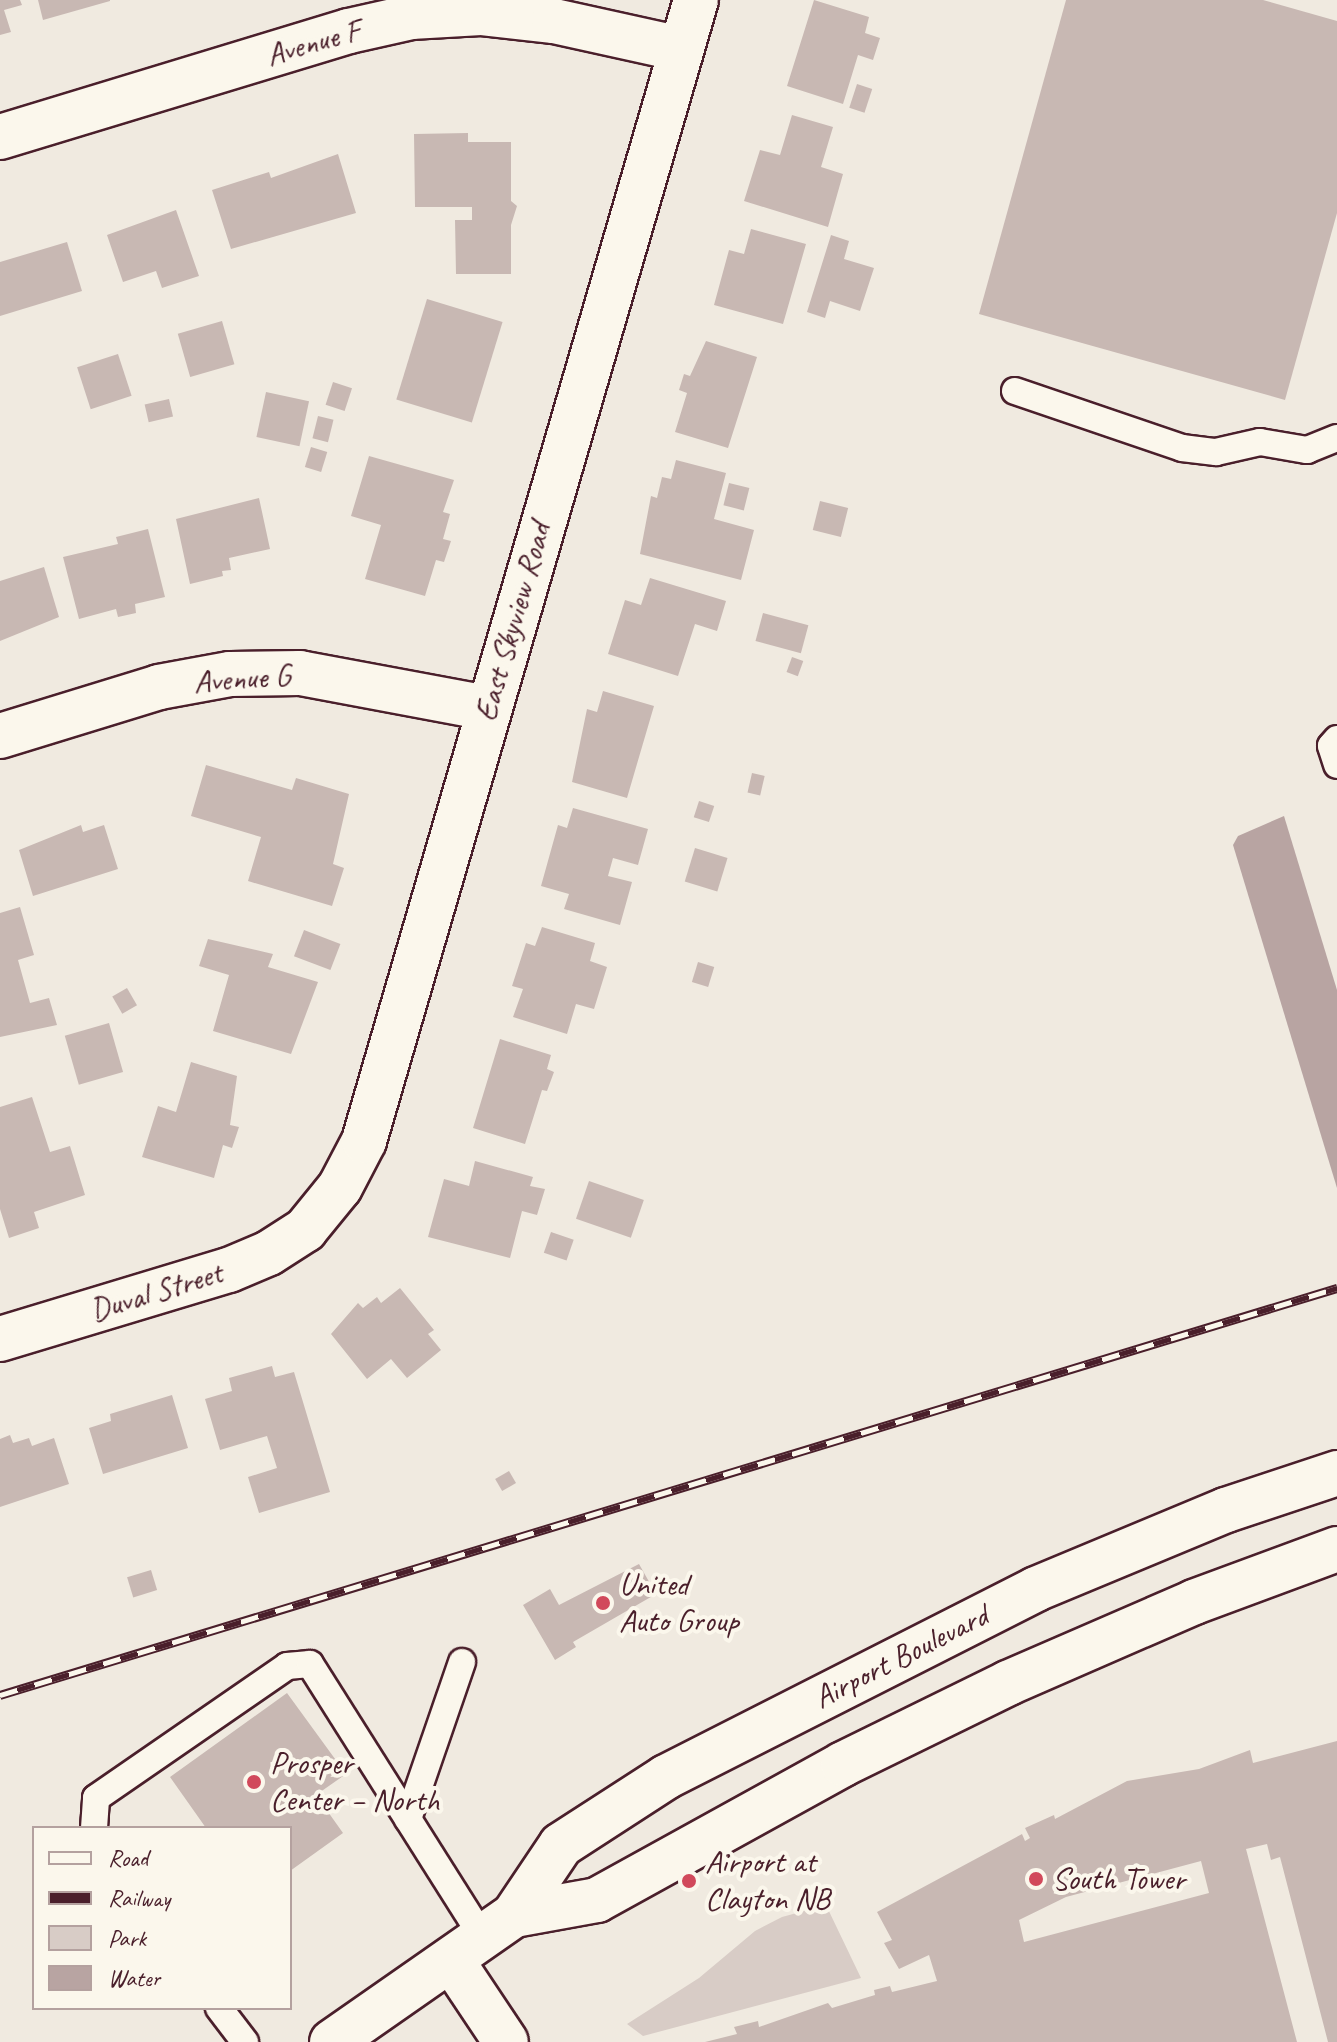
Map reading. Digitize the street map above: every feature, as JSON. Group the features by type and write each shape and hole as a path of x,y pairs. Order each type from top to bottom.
{"street":[{"name":"East Skyview Road","path":"305,1230 340,1187 364,1141 487,708 696,0"},
{"name":"Avenue F","path":"0,137 349,31 411,17 481,13 554,21 681,49"},
{"name":"Avenue G","path":"0,736 159,687 230,674 300,673 487,708"},
{"name":"Duval Street","path":"0,1339 229,1270 305,1230"},
{"name":"Airport Boulevard","path":"332,2042 483,1938 561,1845 666,1777 1036,1589 1226,1510 1337,1473"},
{"name":"Airport Boulevard","path":"483,1938 597,1900 843,1764 1008,1683 1194,1602 1337,1549"},
{"path":"483,1938 506,2042"}],"lane":[{"path":"1015,391 1182,448 1216,452 1260,442 1307,450 1337,438"},
{"path":"1337,739 1331,746 1337,765"},
{"path":"408,1819 462,1662"},
{"path":"94,1826 96,1798 287,1666 310,1664 483,1938"},
{"path":"221,2010 245,2042"}],"green space":[{"path":"826,1905 861,1978 643,2036 627,2024 699,1978 755,1931 782,1917"}],"water":[{"path":"1284,816 1337,990 1337,1188 1233,845 1238,836"}],"building":[{"path":"0,0 20,0 22,5 4,10 11,32 0,35"},
{"path":"38,0 110,0 110,1 43,20"},
{"path":"814,0 869,17 865,33 880,38 873,60 858,55 843,104 787,86"},
{"path":"1066,0 1263,0 1337,21 1337,213 1285,400 979,314"},
{"path":"857,84 872,89 864,113 849,108"},
{"path":"792,115 833,127 821,167 843,174 828,227 744,201 760,150 780,155"},
{"path":"468,133 468,142 511,142 511,201 517,206 511,225 511,274 456,274 455,220 472,220 472,207 415,207 414,134"},
{"path":"338,154 356,213 231,249 212,190 269,172 271,178"},
{"path":"176,210 199,276 162,288 156,271 123,282 107,235"},
{"path":"751,229 806,244 783,324 714,305 729,250 744,254"},
{"path":"831,235 849,241 844,259 874,268 860,311 830,301 825,318 807,312"},
{"path":"67,242 82,291 0,316 0,262"},
{"path":"427,299 503,322 472,423 396,399"},
{"path":"222,321 234,364 190,377 178,334"},
{"path":"706,341 757,357 728,448 675,432 687,393 679,390 684,374 690,376"},
{"path":"118,354 132,396 91,409 77,367"},
{"path":"333,382 352,388 345,411 326,405"},
{"path":"266,392 309,401 299,446 256,437"},
{"path":"169,399 173,417 149,422 145,405"},
{"path":"318,416 334,420 328,442 312,438"},
{"path":"311,447 327,452 321,472 305,467"},
{"path":"369,456 454,480 443,512 450,514 443,539 451,541 444,562 436,560 425,596 365,579 381,525 351,516"},
{"path":"676,460 726,473 714,519 754,530 741,580 640,554 651,496 657,498 662,477 671,479"},
{"path":"729,483 749,488 744,510 723,505"},
{"path":"259,498 270,549 229,558 231,570 222,571 223,576 190,584 176,519"},
{"path":"820,501 848,508 841,537 813,530"},
{"path":"148,529 165,597 135,604 136,613 118,617 116,609 79,619 63,557 118,544 116,537"},
{"path":"44,567 59,617 0,641 0,581"},
{"path":"650,578 726,601 717,631 695,624 678,676 608,654 625,600 641,605"},
{"path":"763,613 808,625 801,653 755,641"},
{"path":"792,657 803,661 798,676 787,672"},
{"path":"603,691 654,706 627,798 572,782 587,709 597,712"},
{"path":"206,765 292,790 296,778 349,794 333,864 344,868 332,906 248,881 261,837 191,816"},
{"path":"752,773 765,776 760,795 748,792"},
{"path":"699,801 714,806 709,822 694,817"},
{"path":"573,808 648,829 638,865 613,858 608,876 632,882 620,925 564,909 569,894 541,886 558,825 567,828"},
{"path":"81,825 83,832 104,825 118,869 33,896 19,850"},
{"path":"695,848 728,858 717,891 685,881"},
{"path":"20,907 34,955 18,960 30,1003 49,998 57,1025 0,1037 0,913"},
{"path":"542,927 595,943 590,961 607,967 594,1009 576,1004 567,1034 513,1017 523,989 512,986 526,943 535,946"},
{"path":"304,930 340,944 330,970 294,956"},
{"path":"208,939 273,954 268,967 318,982 291,1054 213,1031 229,975 199,966"},
{"path":"698,962 714,967 708,987 692,982"},
{"path":"127,988 137,1005 122,1014 112,996"},
{"path":"109,1023 123,1072 79,1085 65,1036"},
{"path":"500,1039 551,1055 547,1069 554,1072 547,1091 542,1090 525,1144 473,1128"},
{"path":"191,1062 237,1076 230,1125 239,1127 232,1148 223,1145 214,1178 142,1157 158,1106 176,1112"},
{"path":"32,1097 50,1152 70,1146 85,1195 34,1212 39,1228 9,1238 0,1209 0,1107"},
{"path":"475,1161 533,1177 530,1186 545,1189 537,1215 522,1211 510,1258 428,1237 444,1179 469,1186"},
{"path":"589,1181 644,1200 631,1238 576,1219"},
{"path":"551,1232 574,1240 567,1261 544,1253"},
{"path":"400,1288 434,1330 428,1334 441,1350 407,1378 391,1359 367,1379 331,1334 358,1303 363,1308 377,1297 381,1303"},
{"path":"272,1366 275,1377 294,1372 330,1492 259,1513 248,1477 277,1468 267,1436 220,1450 205,1399 232,1391 229,1378"},
{"path":"172,1395 188,1448 103,1474 89,1428 111,1421 110,1414"},
{"path":"10,1435 13,1443 29,1438 32,1446 54,1438 69,1484 0,1507 0,1439"},
{"path":"509,1471 516,1483 502,1491 495,1479"},
{"path":"639,1564 656,1594 573,1642 576,1647 555,1660 523,1605 550,1589 559,1605"},
{"path":"151,1570 157,1590 133,1597 127,1577"},
{"path":"287,1693 346,1774 316,1795 343,1833 292,1870 292,1826 205,1826 170,1777"},
{"name":"South Tower","path":"1337,1741 1337,2042 1328,2042 1280,1857 1271,1860 1267,1844 1246,1849 1297,2042 705,2042 737,2034 734,2027 758,2021 759,2027 828,2003 832,2008 875,1995 874,1990 890,1986 892,1992 937,1981 929,1955 899,1969 884,1943 892,1940 877,1912 1022,1834 1025,1841 1030,1838 1025,1828 1054,1815 1055,1819 1127,1781 1199,1769 1250,1750 1253,1763","holes":["1201,1861 1209,1893 1024,1942 1019,1920 1066,1897"]}],"railway":[{"path":"0,1695 1337,1288"}],"place":[{"name":"United Auto Group","path":"603,1603"},
{"name":"Prosper Center – North","path":"254,1782"},
{"name":"South Tower","path":"1036,1879"},
{"name":"Airport at Clayton NB","path":"689,1881"}]}
